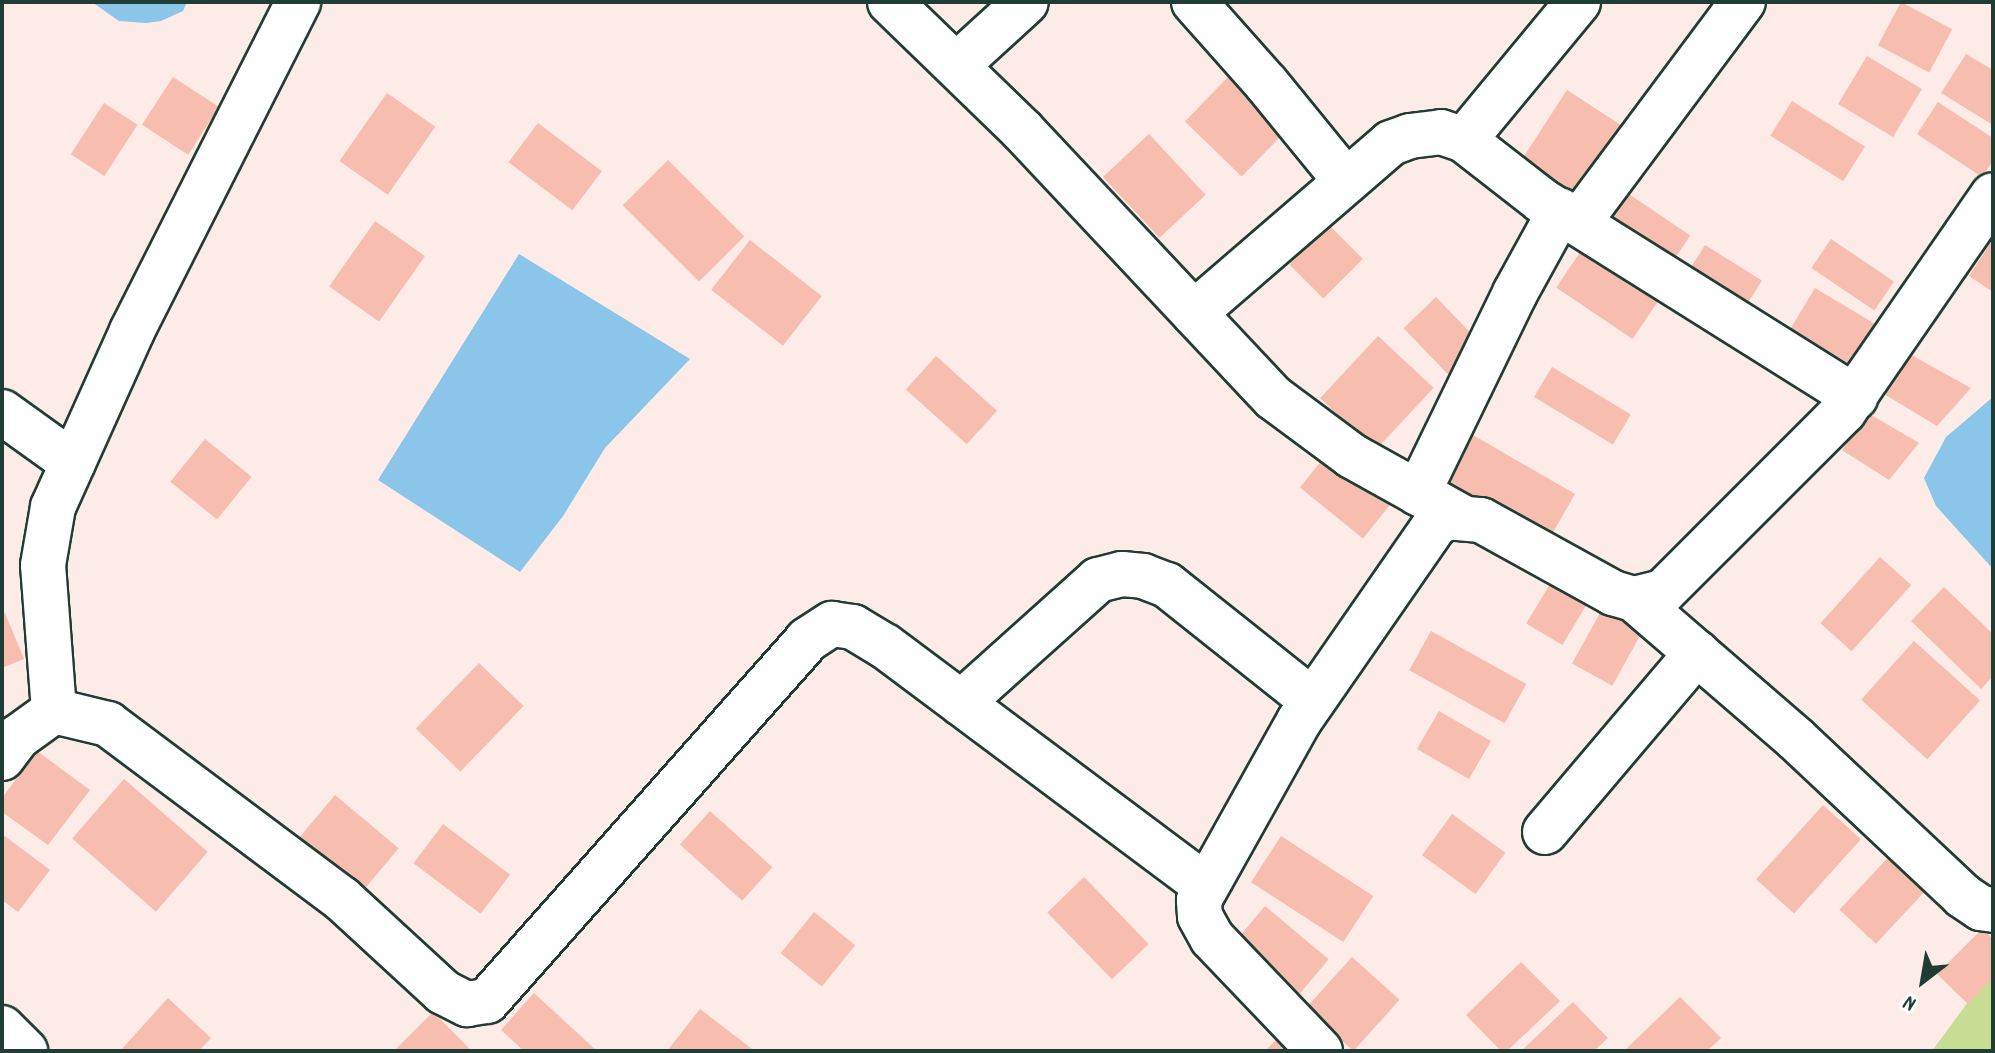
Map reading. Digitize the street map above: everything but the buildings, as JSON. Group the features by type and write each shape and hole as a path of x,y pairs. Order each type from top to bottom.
{"street":[{"path":"54,711 43,565 53,507 132,331 298,2"},
{"path":"890,2 957,65 1295,416 1352,456 1460,516"},
{"path":"957,65 1026,2"},
{"path":"1194,2 1266,83 1346,181"},
{"path":"1464,140 1578,2"},
{"path":"1418,493 1515,293 1569,217 1743,2"},
{"path":"1194,313 1391,143 1410,136 1441,132 1464,140 1569,217 1855,397"},
{"path":"1634,599 1663,592 1677,580 1855,397 1993,195"},
{"path":"2,412 73,463"},
{"path":"1320,1051 1212,938 1200,916 1199,900 1204,885 1313,701 1434,526 1446,517 1481,520 1613,593 1634,599 1796,739 1963,896 1981,908 1993,910"},
{"path":"961,703 1098,580 1122,574 1143,576 1167,585 1313,701"},
{"path":"2,758 18,737 54,711 79,714 108,724 134,740 342,899 443,992 467,1004 487,1001 807,640 832,624 853,627 885,646 1204,885"},
{"path":"1545,832 1697,653"},
{"path":"2,1028 25,1051"}],"green space":[{"path":"1993,968 1993,1051 1932,1051"}],"water":[{"path":"92,2 187,2 183,11 161,21 146,23 119,21"},
{"path":"519,254 690,359 605,448 563,516 520,572 378,480"},
{"path":"1993,397 1993,569 1936,506 1924,478 1946,437"}]}
